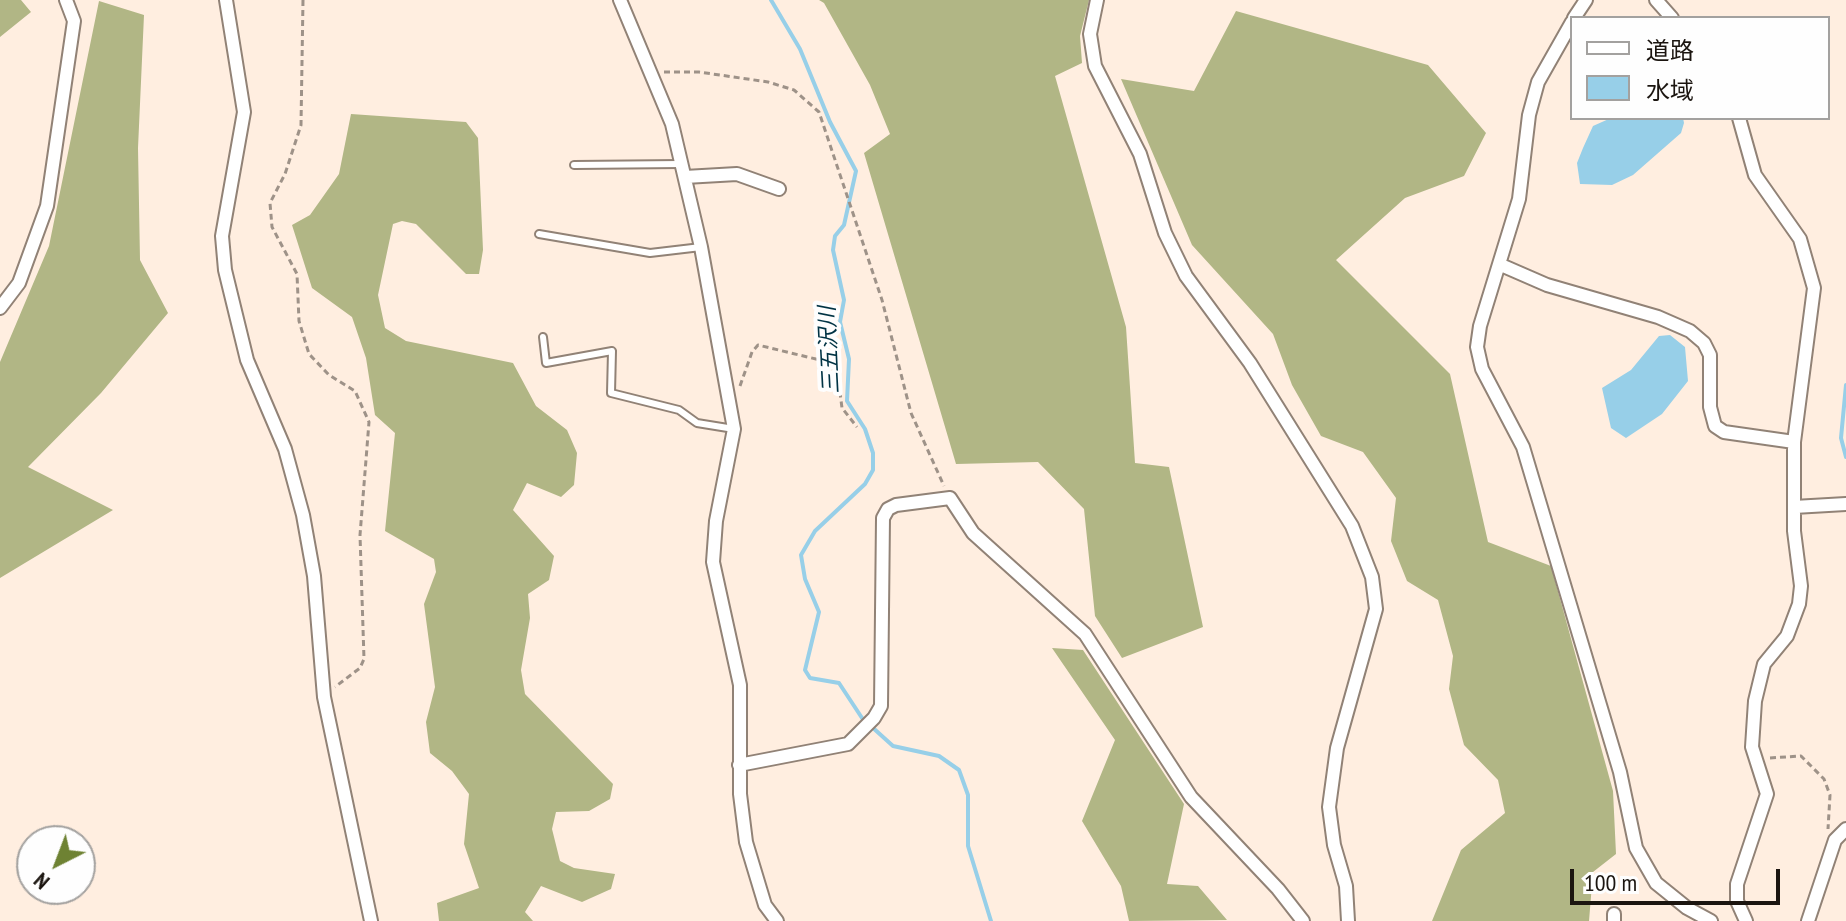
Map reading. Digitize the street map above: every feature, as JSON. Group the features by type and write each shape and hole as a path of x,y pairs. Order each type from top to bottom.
{"street":[{"path":"0,308 19,283 47,206 74,21 66,0"},
{"path":"226,0 244,112 222,236 225,270 247,360 285,449 303,515 314,576 324,692 371,921"},
{"path":"620,0 669,111 701,247 734,429 718,509 713,562 740,685 739,765 746,842 765,905 777,921"},
{"path":"1097,0 1091,22 1092,56 1140,154 1165,233 1186,276 1250,363 1352,526 1372,577 1376,609 1337,748 1329,807 1334,845 1346,886 1348,921"},
{"path":"1656,0 1670,16"},
{"path":"1570,25 1538,82 1529,115 1519,199 1480,326 1477,347 1482,369 1523,447 1620,772 1636,848 1656,883 1687,908 1711,921"},
{"path":"1740,120 1755,175 1800,239 1814,288 1794,442 1799,604 1787,636 1764,664 1755,701 1754,757 1767,794 1737,884 1737,901 1746,921"},
{"path":"685,177 737,174 779,189"},
{"path":"1501,265 1547,285 1658,317 1690,331 1704,343 1710,355 1710,407 1715,426 1724,432 1794,442"},
{"path":"739,765 839,746 862,733 874,718 881,706 883,518 896,505 950,498 973,533 1085,634 1191,797 1278,889 1303,921"},
{"path":"1794,507 1846,504"},
{"path":"1810,920 1833,848 1846,829"}],"lane":[{"path":"574,165 681,164"},
{"path":"539,234 650,253 701,247"},
{"path":"543,337 546,363 612,351 611,393 679,410 697,423 734,429"}],"path":[{"path":"303,0 301,125 285,174 270,203 272,227 297,274 299,321 309,354 329,375 355,391 369,422 360,535 364,659 360,668 324,692"},
{"path":"652,72 699,72 768,82 794,90 819,112 882,300 911,413 950,498"},
{"path":"729,403 735,398 752,352 758,345 828,362 838,377 842,408 857,427"},
{"path":"1754,757 1801,756 1824,779 1829,788 1828,831 1833,848"}],"green space":[{"path":"0,0 21,0 31,12 0,37"},
{"path":"819,0 1089,0 1080,36 1082,63 1055,76 1126,327 1135,463 1169,467 1203,627 1122,658 1095,616 1084,509 1038,462 956,464 864,153 890,134 870,85 824,3"},
{"path":"99,1 144,15 138,148 140,260 168,313 101,393 28,467 113,510 0,578 0,362 49,246"},
{"path":"1236,11 1428,65 1486,133 1464,176 1405,198 1336,260 1450,374 1488,542 1551,566 1613,791 1616,854 1593,872 1589,921 1432,921 1461,850 1505,813 1498,780 1464,745 1449,689 1453,656 1438,600 1407,581 1391,541 1396,498 1363,452 1321,436 1292,385 1273,334 1192,245 1121,79 1194,91"},
{"path":"351,114 466,122 478,138 483,250 479,274 466,274 416,224 402,221 393,224 378,295 385,328 406,341 513,363 536,406 567,430 577,453 574,485 561,497 527,483 513,510 554,556 549,580 528,594 530,618 521,670 525,694 613,784 610,799 589,811 556,812 552,829 560,861 574,868 615,874 611,889 582,902 541,886 525,912 533,921 439,921 437,903 479,888 464,844 469,794 452,771 430,753 426,722 435,687 424,604 436,572 434,559 385,531 395,433 375,415 366,358 352,317 312,288 292,225 310,215 339,174"},
{"path":"1052,648 1083,650 1184,804 1167,884 1198,886 1227,920 1129,921 1121,886 1082,821 1115,740"}],"water":[{"path":"1606,120 1683,120 1684,123 1681,133 1633,175 1612,185 1580,184 1577,163 1593,126"},
{"path":"1670,335 1685,347 1688,381 1662,414 1626,438 1611,428 1602,388 1631,370 1659,336"}],"waterway":[{"name":"三五沢川","path":"771,0 800,49 830,122 856,171 844,225 835,236 833,250 844,300 840,322 849,359 847,401 865,429 873,453 873,470 865,484 815,531 801,555 805,579 819,612 805,670 810,678 839,683 862,718 893,746 939,756 959,770 968,795 968,846 991,921"},
{"path":"1846,385 1841,438 1846,457"}]}
